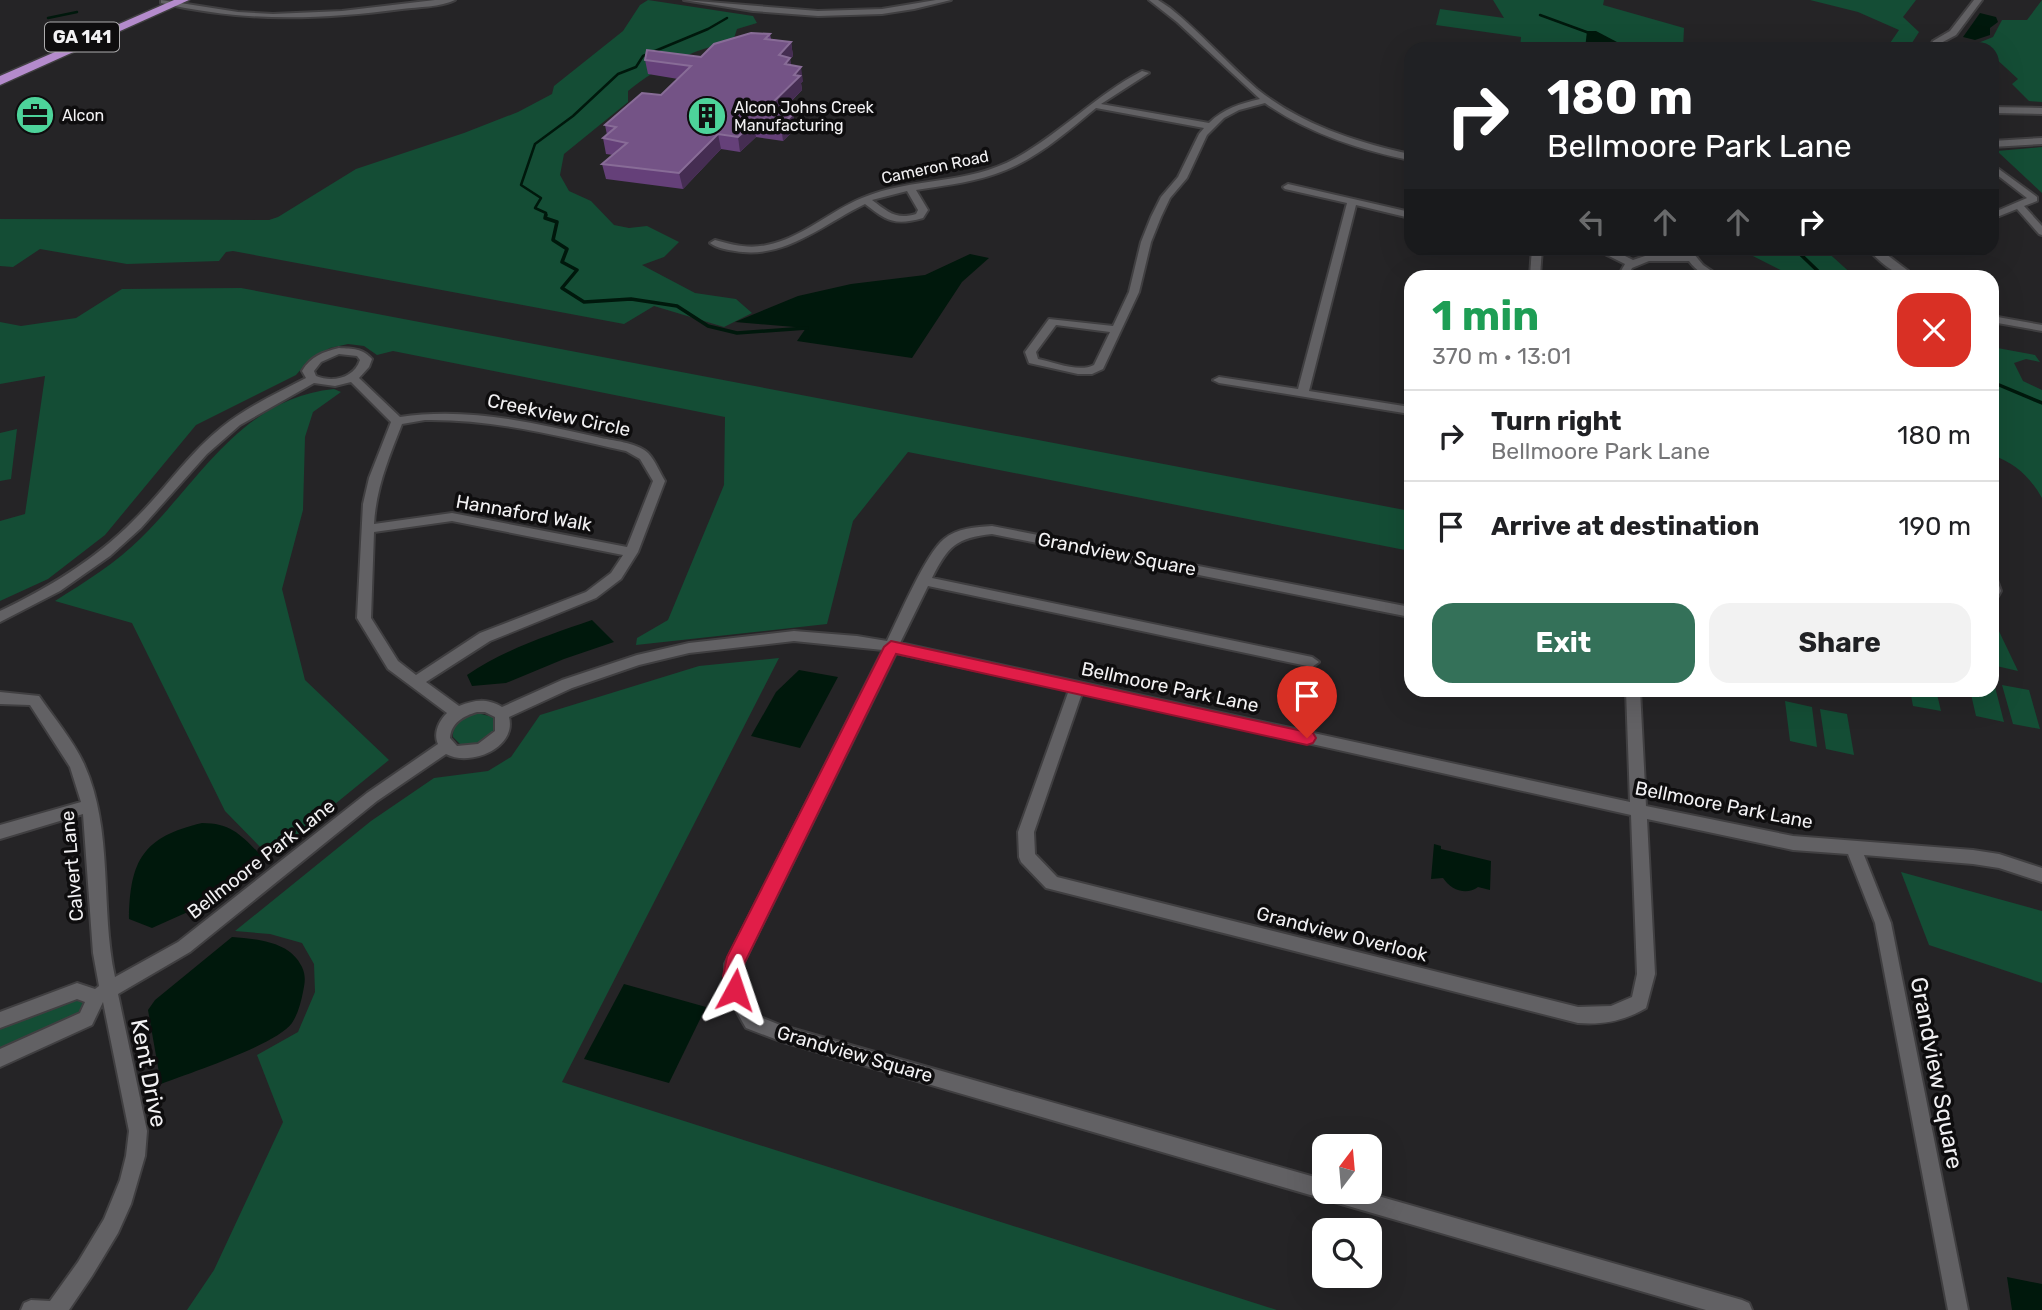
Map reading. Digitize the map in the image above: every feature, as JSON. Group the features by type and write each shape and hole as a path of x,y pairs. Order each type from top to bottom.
{"highway":[{"name":"GA 141","path":"0,81 175,1"},
{"name":"GA 141","path":"0,72 175,1"},
{"path":"149,15 200,9"}],"street":[{"path":"175,1 229,9 294,12 355,8 411,0"},
{"path":"175,1 200,9 242,16 298,18 451,0"},
{"path":"688,0 748,10 812,15 882,12 947,0"},
{"path":"1153,0 1267,100 1300,121 1335,136 1404,155"},
{"path":"1938,42 1954,33 1978,0"},
{"name":"Cameron Road","path":"715,243 735,250 776,246 866,200 910,188 978,176 1015,163 1052,141 1093,105 1126,81 1145,73"},
{"path":"1116,330 1053,321 1030,352 1033,361 1092,371 1099,367 1134,292 1146,242 1156,217 1182,178 1209,126 1236,108 1267,100"},
{"path":"1093,105 1209,126"},
{"path":"1999,110 2042,111"},
{"path":"1999,144 2042,141"},
{"path":"1999,172 2035,199 1999,213"},
{"path":"1288,187 1404,214"},
{"path":"866,200 891,221 904,221 920,216 923,211 910,188"},
{"path":"1303,393 1352,202"},
{"path":"2018,205 2042,232"},
{"path":"1620,256 1632,264"},
{"path":"1626,270 1628,266 1648,258 1664,256"},
{"path":"1691,256 1707,270"},
{"path":"1881,256 1900,270"},
{"path":"1999,320 2042,328"},
{"path":"0,617 63,585 102,558 136,526 214,440 264,404 313,379 332,383 352,377 363,368 366,359 360,353 331,353 317,360 308,371 313,379"},
{"path":"352,377 397,421 374,478 369,504 365,618 393,665 457,713"},
{"path":"1219,380 1404,410"},
{"name":"Creekview Circle","path":"397,421 424,415 459,414 630,448 644,456 659,481 632,552 616,576 591,595 485,637 416,682"},
{"name":"Hannaford Walk","path":"368,529 452,517 632,552"},
{"name":"Grandview Square","path":"1312,1186 780,1033 752,1022 735,990 732,976 734,964 939,551 954,537 992,530 1404,611"},
{"path":"932,583 1311,662"},
{"name":"Bellmoore Park Lane","path":"501,714 567,684 637,660 689,648 794,636 857,641 1793,843 1973,857 1999,861 2042,875"},
{"name":"Grandview Overlook","path":"1077,688 1026,832 1027,857 1052,883 1578,1015 1601,1016 1624,1012 1640,1002 1646,974 1639,810"},
{"path":"1633,697 1639,810"},
{"name":"Calvert Lane","path":"0,698 34,700 77,765 90,806 96,866 102,994"},
{"path":"487,706 501,714 504,728 500,736 483,749 462,753 446,746 442,733 457,713 487,706"},
{"name":"Bellmoore Park Lane","path":"0,1058 86,1019 102,994 184,947 372,797 446,746"},
{"path":"0,832 90,806"},
{"name":"Grandview Square","path":"1854,849 1883,923 1958,1310"},
{"path":"0,1020 77,991 102,994"},
{"name":"Kent Drive","path":"56,1310 77,1282 119,1214 137,1154 138,1132 102,994"},
{"path":"1373,1204 1742,1310"},
{"path":"31,1310 47,1310"}],"green space":[{"path":"648,0 753,16 757,23 737,29 733,41 690,54 664,66 628,91 628,102 564,154 560,175 569,191 591,201 614,225 629,228 647,226 679,242 664,257 642,265 695,293 736,299 752,313 724,327 654,306 624,324 233,251 226,252 219,261 127,264 40,249 13,267 0,266 0,219 269,220 278,217 356,169 464,133 518,112 552,94 554,86 623,31 640,5"},
{"path":"1493,0 1604,0 1603,5 1684,28 1683,42 1521,42 1521,37 1436,25 1440,9 1504,18"},
{"path":"1810,0 1916,0 1903,17 1919,32 1913,42 1891,42 1899,30 1858,12"},
{"path":"2042,0 2042,102 2029,101 2012,84 2018,79 1999,61 1999,42 1980,42 1993,37 2002,20 2027,20"},
{"path":"2042,147 2042,193 1999,153"},
{"path":"1753,256 1832,256 1847,270 1780,270"},
{"path":"241,288 1404,510 1404,550 908,452 853,521 827,624 636,645 637,638 668,620 724,485 725,417 393,351 377,355 364,346 348,344 330,348 310,359 296,375 196,425 105,535 48,579 0,601 0,521 25,514 45,376 0,384 0,322 21,326 76,318 122,289"},
{"path":"1999,348 2035,355 2040,362 2026,359 2014,363 2023,381 2042,390 2042,498 2021,472 1999,458"},
{"path":"334,389 341,392 313,412 305,437 303,510 282,589 305,680 389,760 270,857 225,811 132,623 55,601 100,572 131,547 204,467 248,425 273,408 302,396"},
{"path":"17,429 11,479 0,481 0,433"},
{"path":"1999,631 2018,671 1999,667"},
{"path":"779,658 562,1082 1277,1310 187,1310 214,1270 283,1122 257,1055 298,1032 315,992 314,964 302,943 270,934 235,931 371,821 434,778 488,771 511,757 540,715 699,666"},
{"path":"2002,685 2029,690 2040,729 2013,724"},
{"path":"1911,697 1938,697 1941,711 1913,706"},
{"path":"1972,697 1998,697 2004,722 1976,716"},
{"path":"1785,701 1812,707 1817,747 1790,741"},
{"path":"1820,709 1847,714 1854,755 1826,749"},
{"path":"477,713 493,717 495,731 480,744 460,744 453,737 454,728 463,718"},
{"path":"1901,872 2042,911 2042,983 1929,945"},
{"path":"76,998 82,1001 84,1007 78,1015 0,1051 0,1027"}],"shaded area":[{"path":"1980,13 1996,17 1998,22 1990,28 1990,35 1975,40 1963,37"},
{"path":"1587,31 1596,31 1617,42 1586,42"},
{"path":"970,254 989,258 962,282 912,358 797,341 806,328 735,322 798,296 851,284 925,275"},
{"path":"592,620 614,642 506,683 472,686 467,675 482,666 528,643"},
{"path":"799,670 838,677 800,748 751,736 776,692"},
{"path":"202,823 222,826 237,833 265,859 190,911 152,928 129,919 133,881 144,854 166,836"},
{"path":"1434,844 1441,846 1441,849 1491,861 1490,890 1478,887 1464,891 1454,888 1443,878 1431,879"},
{"path":"232,937 272,943 297,958 305,979 296,1016 283,1031 269,1040 231,1058 161,1084 148,1010 155,1000"},
{"path":"624,984 706,1007 669,1083 584,1059"},
{"path":"2007,1277 2042,1284 2042,1310 2012,1310"}],"building":[{"name":"Alcon Johns Creek Manufacturing","path":"751,33 770,34 765,39 791,42 779,55 790,58 785,64 801,67 794,75 800,76 766,109 793,114 781,126 754,122 738,137 718,134 679,173 602,164 627,143 603,138 616,127 605,125 642,93 661,95 691,66 645,60 647,50 701,57 714,44"}],"waterway":[{"path":"48,18 77,12"},
{"path":"1540,15 1592,34"},
{"path":"545,216 546,213 535,208 541,198 521,185 535,144 573,116 618,74 636,67 643,56 708,29 727,18"},
{"path":"546,215 545,218 557,222 553,240 567,249 562,262 577,270 562,288 584,302 631,299 677,306 708,326 737,333 807,328"},
{"path":"1802,256 1817,270"},
{"path":"1999,385 2042,403"}],"place":[{"name":"Alcon","path":"35,115"},
{"name":"Alcon Johns Creek Manufacturing","path":"707,116"}],"route":[{"path":"735,990 732,976 734,964 891,647 1307,738"}]}
